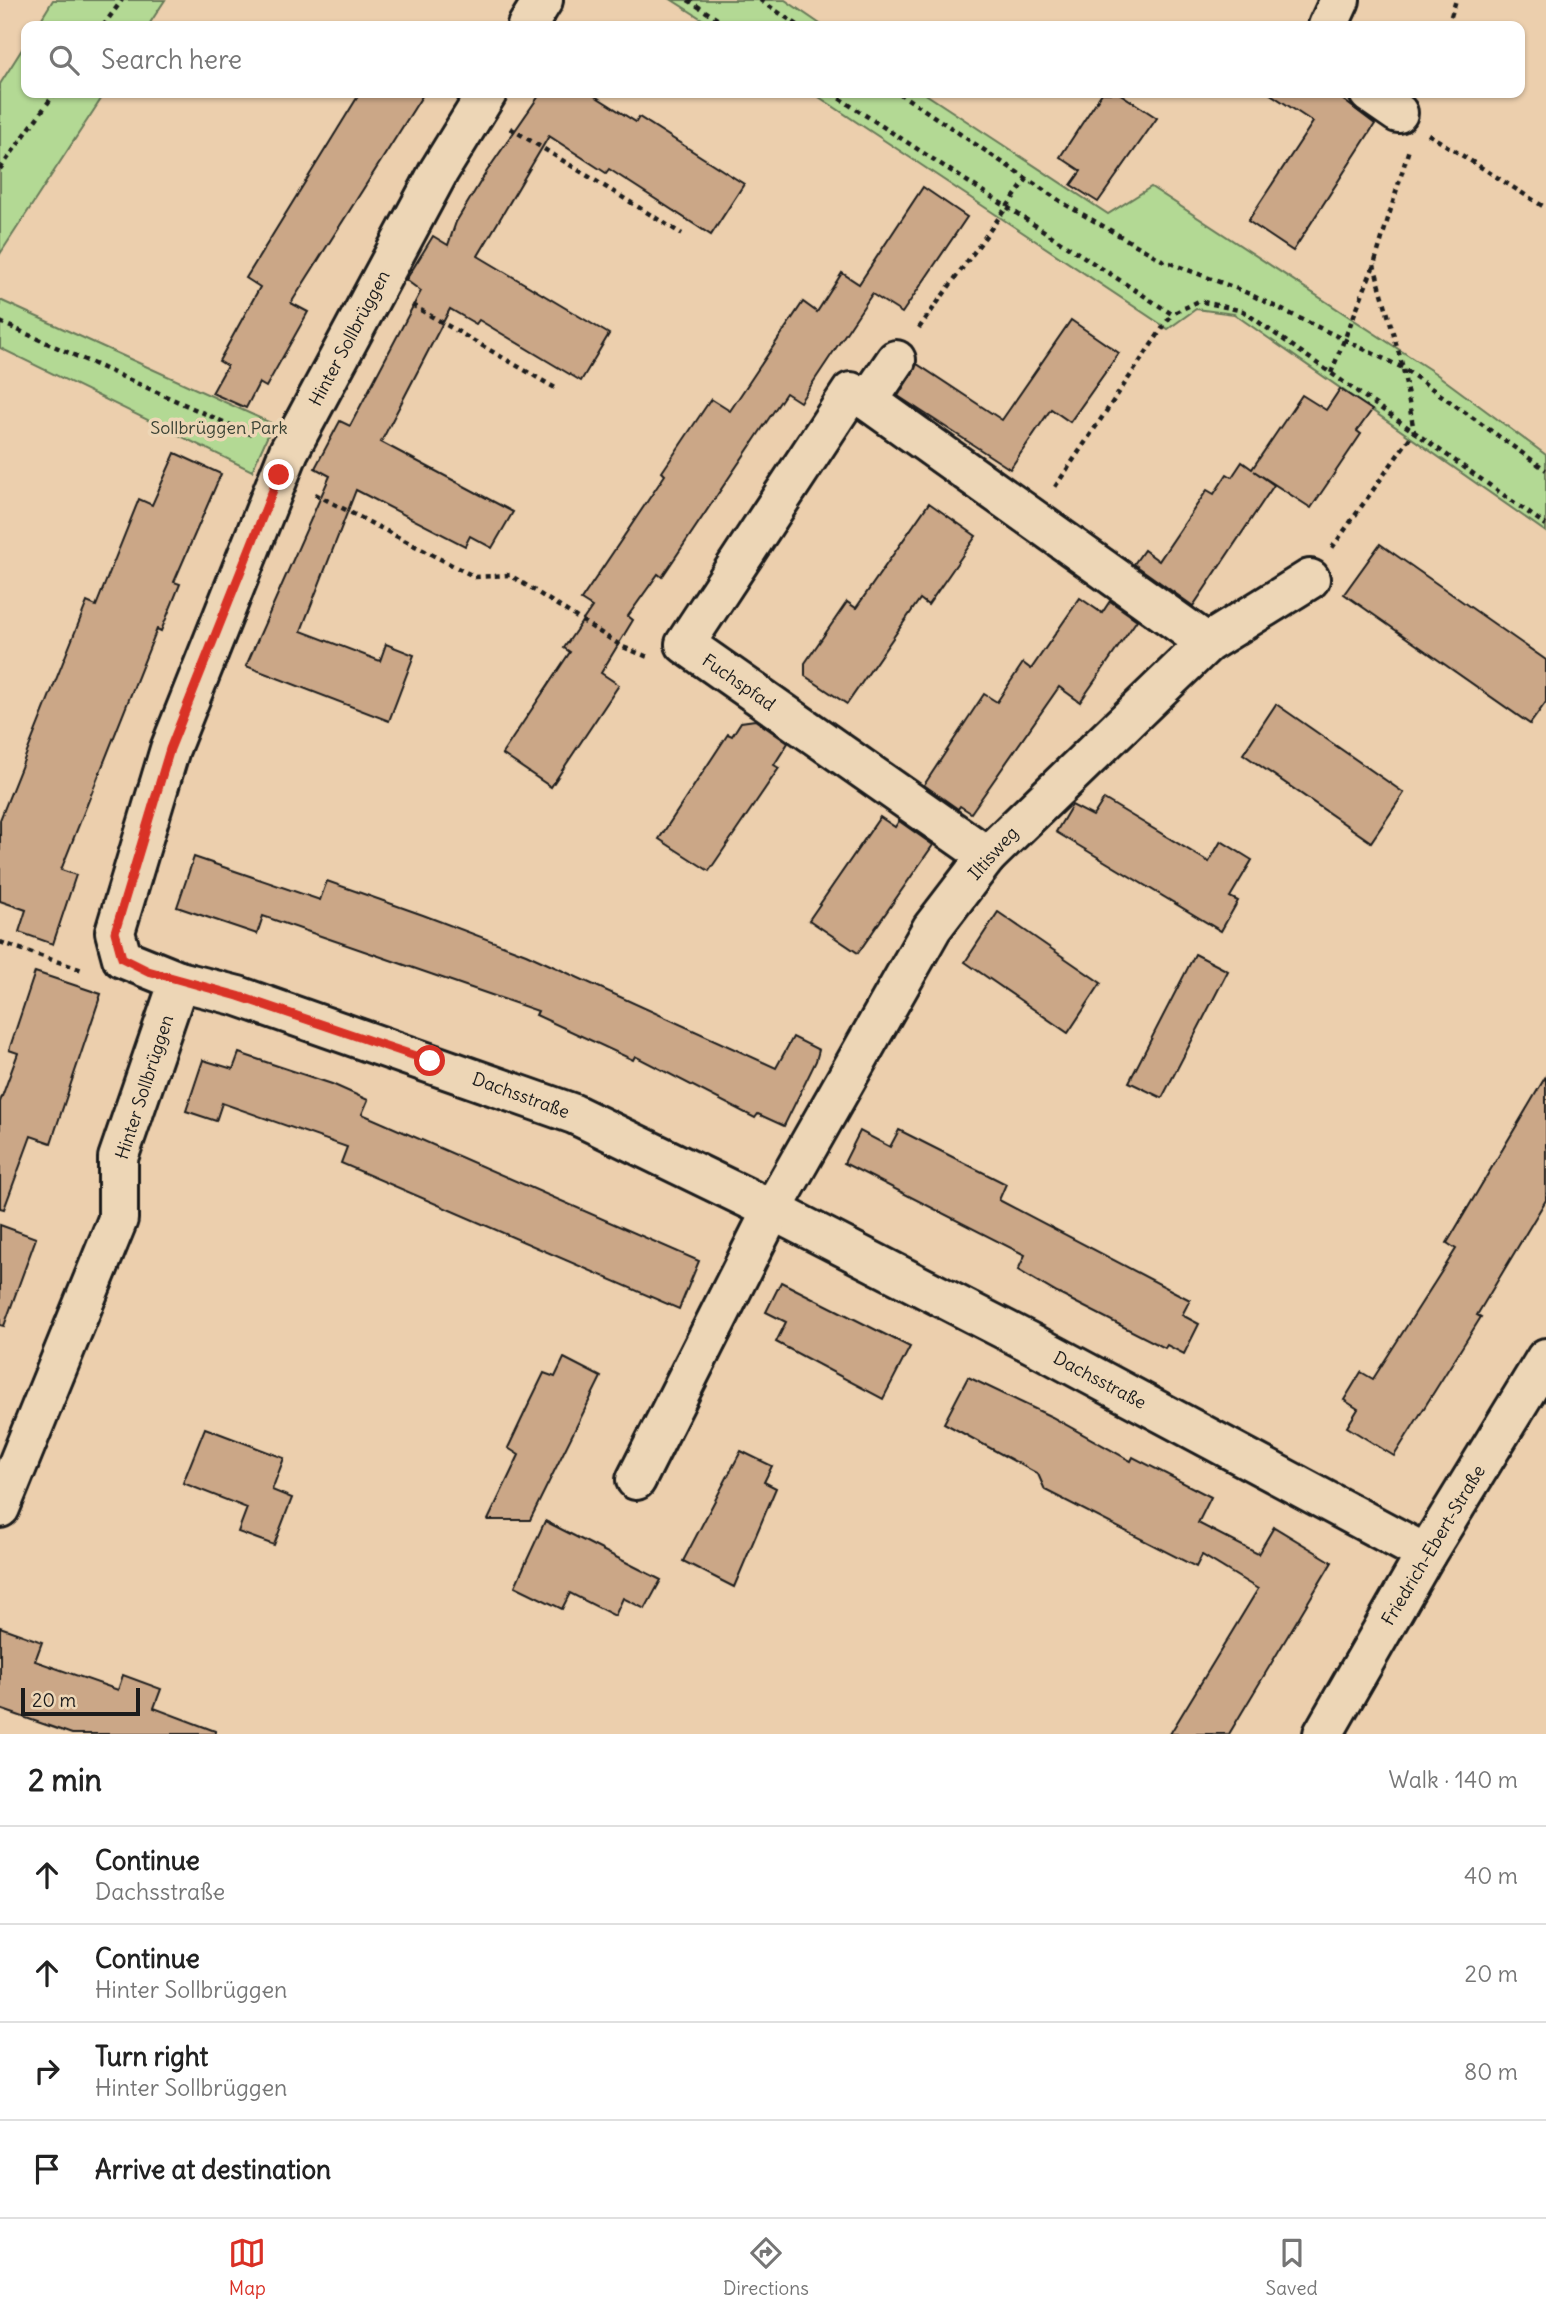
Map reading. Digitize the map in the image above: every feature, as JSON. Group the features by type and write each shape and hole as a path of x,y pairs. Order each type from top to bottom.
{"street":[{"path":"530,21 543,0"},
{"path":"1330,21 1340,0"},
{"name":"Hinter Sollbrüggen","path":"0,1508 118,1219 118,1158 164,976 122,958 115,932 170,749 284,463 377,285 482,100"},
{"path":"896,360 868,401 1207,643"},
{"name":"Fuchspfad","path":"868,401 851,392 685,644 987,856"},
{"name":"Iltisweg","path":"772,1210 932,928 987,856 1207,643 1310,579"},
{"name":"Dachsstraße","path":"164,976 238,996 574,1114 772,1210 1033,1344 1426,1553"},
{"path":"636,1480 772,1210"},
{"name":"Friedrich-Ebert-Straße","path":"1323,1734 1426,1553 1546,1358"}],"path":[{"path":"107,21 122,0"},
{"path":"688,0 720,21"},
{"path":"760,0 792,21"},
{"path":"1450,21 1456,0"},
{"path":"0,169 51,98"},
{"path":"839,98 1172,314"},
{"path":"906,98 1027,179 1162,260 1243,291 1403,368 1546,470"},
{"path":"482,100 682,234"},
{"path":"1331,373 1374,265 1395,110 1546,208"},
{"path":"896,360 1004,206 1027,179"},
{"path":"1310,579 1414,432 1403,368 1374,265"},
{"path":"377,285 557,388"},
{"path":"1032,520 1172,314 1199,301 1243,311 1546,525"},
{"path":"0,322 284,463 475,577 510,575 624,647 665,664 685,644"},
{"path":"0,942 97,975 164,976"}],"green space":[{"path":"53,0 165,0 151,21 40,21"},
{"path":"672,0 785,0 816,21 705,21"},
{"path":"21,51 21,98 102,98 0,254 0,84"},
{"path":"821,98 932,98 1108,214 1151,187 1435,373 1546,455 1546,532 1234,314 1196,309 1168,329"},
{"name":"Sollbrüggen Park","path":"0,300 273,424 252,471 0,348"}],"building":[{"path":"357,98 421,98 291,303 308,312 266,387 259,383 246,408 212,393 227,366 219,361 260,287 246,278"},
{"path":"538,98 598,98 636,122 639,117 744,184 711,235 609,169 606,173 549,136 478,256 609,334 581,381 479,320 476,324 450,309 381,442 513,512 492,548 470,536 465,546 356,490 301,631 380,661 386,644 414,655 389,721 246,666 330,476 315,468 340,421 350,426 421,291 406,280 433,236 448,245 456,222 487,171"},
{"path":"1099,98 1127,98 1157,118 1098,202 1071,185 1081,171 1060,157"},
{"path":"1277,98 1341,98 1375,124 1293,251 1248,221 1313,122"},
{"path":"923,187 967,217 902,313 872,294 800,402 786,393 662,577 658,574 628,616 633,620 601,673 619,685 551,787 502,754 570,652 564,648 592,607 581,600 665,475 662,472 711,399 730,411 803,302 817,312 842,273 859,284"},
{"path":"1071,320 1119,353 1070,422 1051,409 1010,469 898,396 917,364 1002,420"},
{"path":"1340,389 1372,410 1357,431 1361,434 1311,508 1254,471 1274,485 1193,606 1134,564 1144,550 1159,561 1207,490 1214,494 1227,474 1232,477 1242,462 1252,469 1302,395 1326,410"},
{"path":"175,453 221,474 174,582 180,584 161,631 157,629 61,870 76,875 53,944 19,932 26,910 0,901 0,820 87,602 96,606 139,499 152,505"},
{"path":"929,503 976,536 928,605 920,599 847,704 805,676 805,663 847,602 856,608"},
{"path":"1380,544 1546,660 1546,702 1530,724 1344,594"},
{"path":"1080,598 1102,613 1110,601 1137,620 1080,702 1059,687 971,813 960,806 958,809 924,785 984,694 997,702 1023,663 1031,669"},
{"path":"1276,704 1404,793 1371,842 1243,754"},
{"path":"755,720 788,743 774,765 779,768 709,871 659,839 728,734 732,736 741,722"},
{"path":"1104,799 1209,862 1221,841 1252,860 1230,897 1238,901 1221,931 1056,832 1072,805 1093,816"},
{"path":"880,817 895,827 899,821 933,845 858,953 809,920"},
{"path":"194,857 320,900 327,881 423,915 526,954 776,1068 793,1037 819,1050 816,1061 784,1126 758,1114 755,1118 635,1056 633,1060 536,1015 538,1011 263,916 257,934 177,907"},
{"path":"998,912 1101,983 1068,1033 965,962"},
{"path":"1195,954 1228,971 1162,1098 1129,1082"},
{"path":"35,972 101,994 51,1143 31,1136 4,1209 0,1208 0,1102 18,1053 9,1050"},
{"path":"239,1053 332,1084 368,1100 362,1114 699,1261 679,1309 341,1163 347,1147 222,1103 216,1121 186,1111 203,1060 233,1069"},
{"path":"1546,1076 1546,1200 1477,1315 1481,1317 1394,1456 1347,1427 1358,1409 1344,1400 1361,1372 1373,1379 1456,1249 1447,1243"},
{"path":"899,1130 1006,1184 999,1200 1190,1300 1182,1315 1199,1324 1184,1354 1167,1345 1165,1348 1057,1293 1018,1270 1025,1255 844,1163 860,1131 890,1147"},
{"path":"0,1225 36,1238 4,1326 0,1325"},
{"path":"781,1282 910,1347 883,1399 776,1342 786,1322 766,1312"},
{"path":"564,1358 601,1377 530,1520 488,1520 519,1455 508,1448 544,1373 555,1377"},
{"path":"968,1377 1052,1417 1131,1461 1133,1457 1211,1497 1198,1523 1258,1554 1274,1527 1332,1562 1229,1734 1170,1734 1258,1589 1202,1555 1196,1567 1045,1490 1038,1474 944,1423"},
{"path":"205,1428 284,1458 272,1490 292,1498 274,1545 238,1532 247,1508 183,1483"},
{"path":"741,1451 772,1466 764,1482 776,1488 734,1587 683,1561"},
{"path":"545,1521 661,1580 645,1609 623,1598 615,1616 570,1593 562,1609 515,1586"},
{"path":"0,1627 42,1642 35,1661 118,1690 123,1675 161,1689 154,1708 215,1731 215,1734 72,1734 0,1709"}],"route":[{"path":"279,475 170,749 115,932 122,958 148,971 238,996 430,1061"}]}
